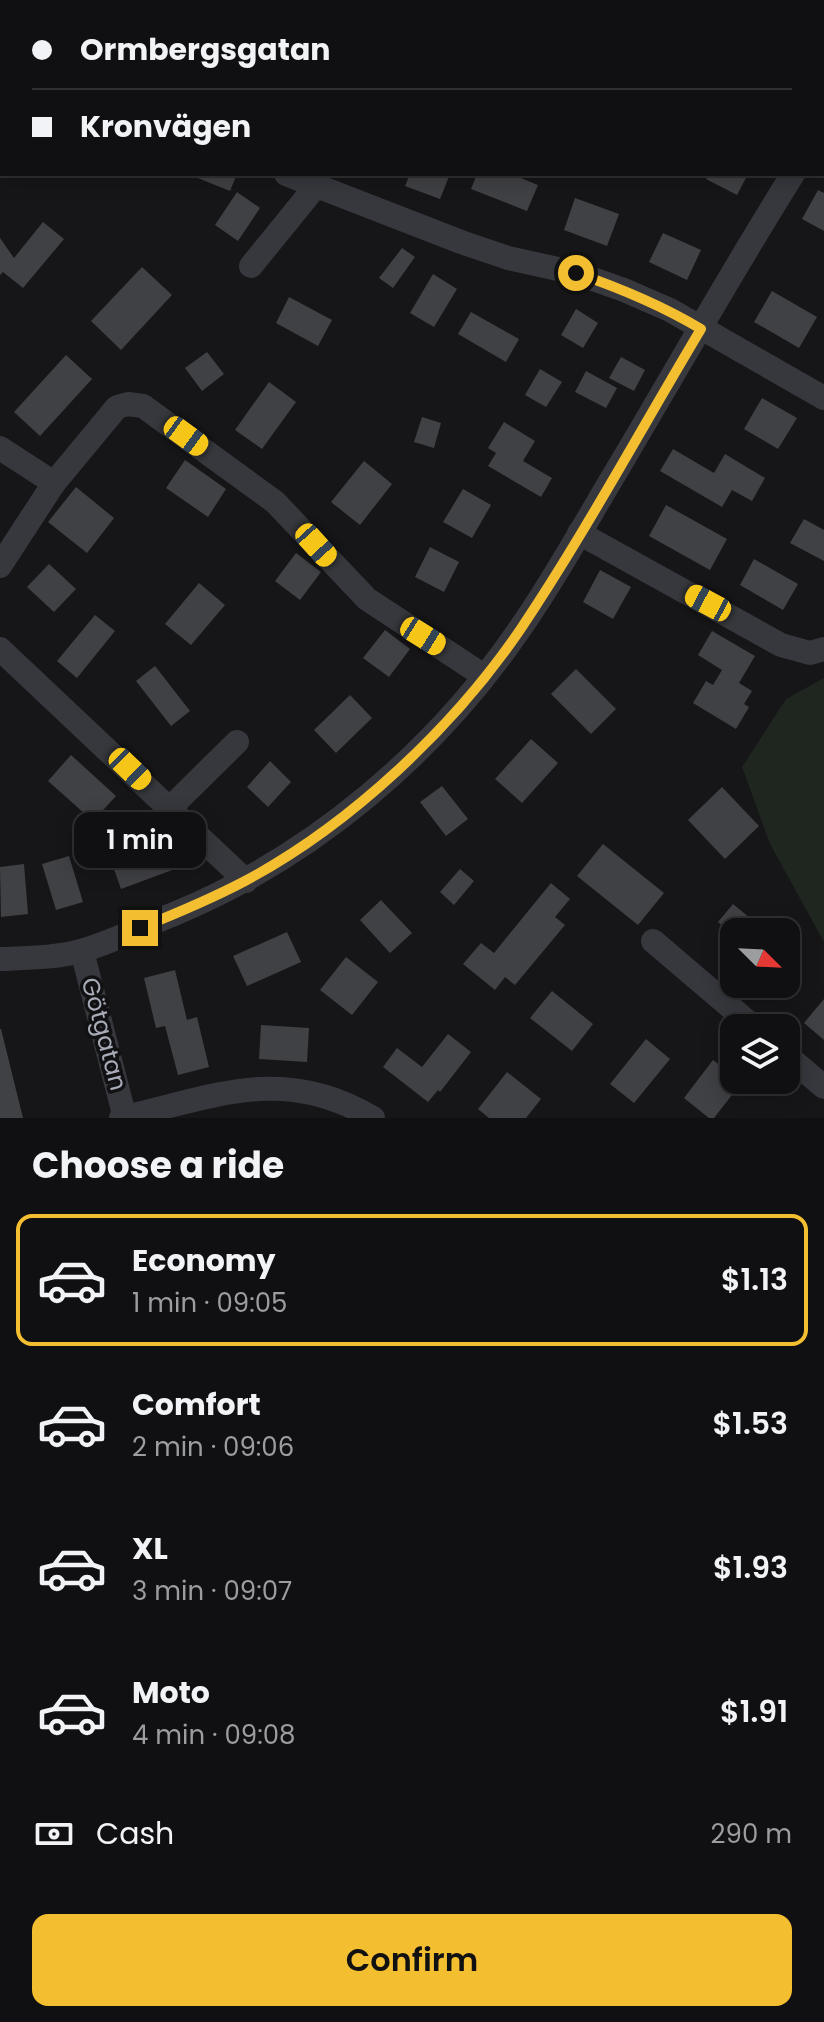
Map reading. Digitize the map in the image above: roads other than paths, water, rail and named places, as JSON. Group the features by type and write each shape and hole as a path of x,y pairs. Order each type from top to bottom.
{"street":[{"path":"291,176 508,258 576,273 624,290 670,310 824,398"},
{"path":"0,959 82,951 194,906 246,881 289,855 352,809 432,735 518,632 792,176"},
{"path":"251,266 316,186"},
{"path":"0,566 54,483 117,407 128,404 143,406 254,485 296,522 367,599 484,676"},
{"path":"0,448 54,483"},
{"path":"579,533 781,645 810,653 824,649"},
{"path":"0,649 246,881"},
{"path":"170,808 237,742"},
{"path":"653,941 739,1014"},
{"name":"Götgatan","path":"82,951 124,1118"},
{"path":"800,1067 824,1087"},
{"path":"124,1118 236,1090 265,1087 326,1095 347,1102 373,1118"}]}
